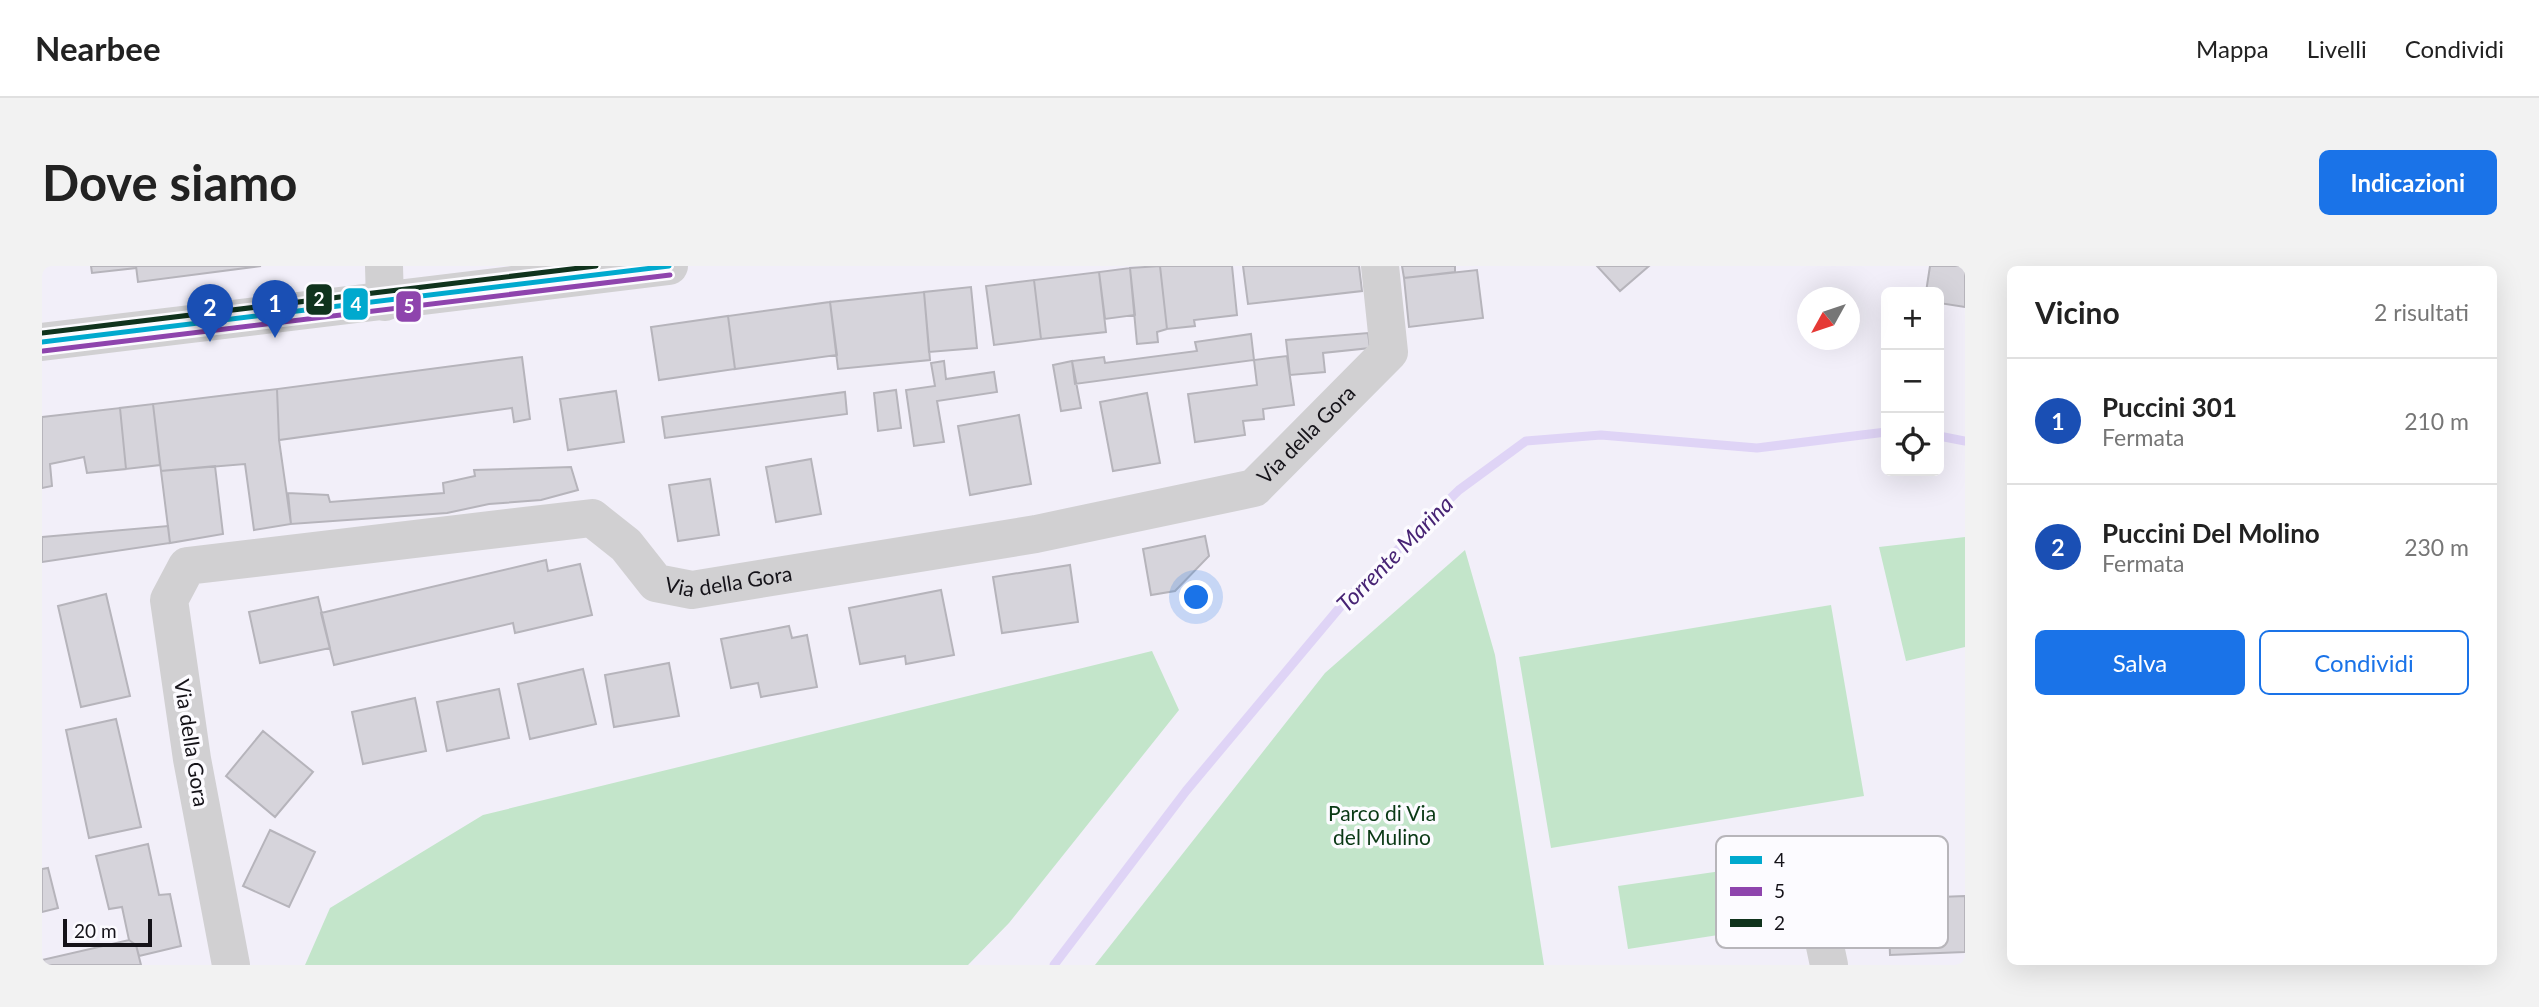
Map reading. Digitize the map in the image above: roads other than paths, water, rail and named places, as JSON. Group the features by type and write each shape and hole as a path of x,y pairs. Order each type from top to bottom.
{"street":[{"path":"42,342 384,284 669,266"},
{"name":"Via della Gora","path":"231,965 192,759 169,600 187,566 592,518 626,545 656,583 692,590 1035,534 1254,488 1389,352 1380,266"}],"waterway":[{"name":"Torrente Marina","path":"1054,965 1186,791 1346,600 1459,490 1526,441 1601,435 1757,448 1881,433"},
{"name":"Torrente Marina","path":"1944,437 1965,441"}],"place":[{"name":"Puccini 301","path":"275,338"},
{"name":"Puccini Del Molino","path":"210,342"}],"park label":[{"name":"Parco di Via del Mulino","path":"1382,826"}]}
